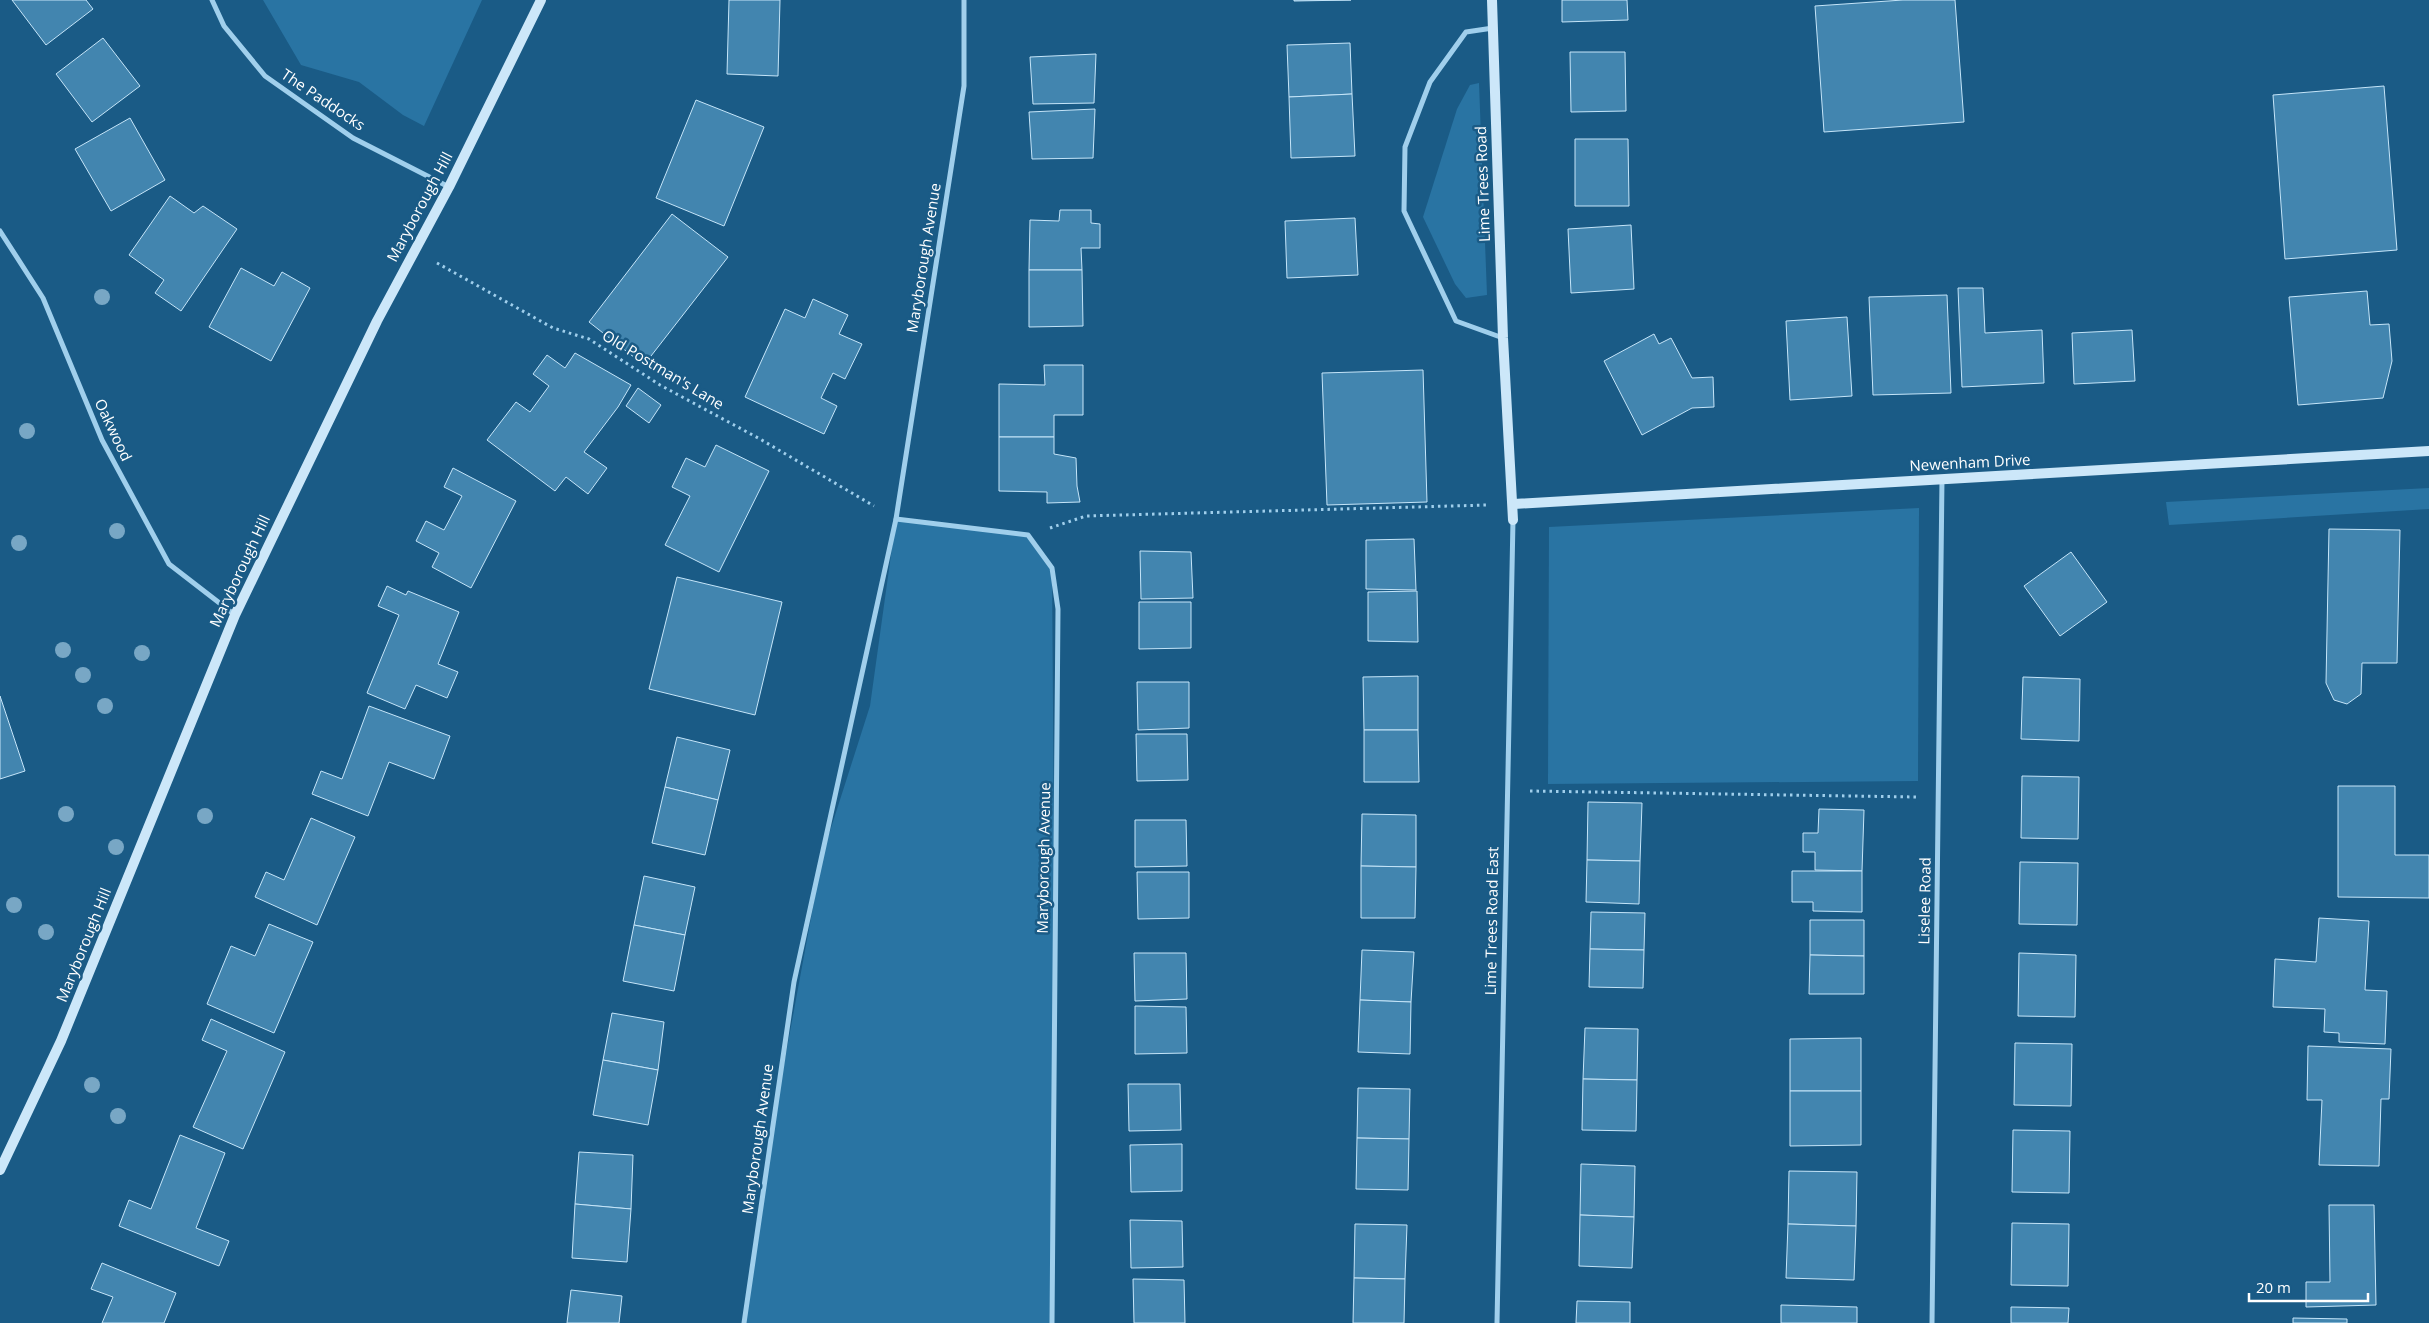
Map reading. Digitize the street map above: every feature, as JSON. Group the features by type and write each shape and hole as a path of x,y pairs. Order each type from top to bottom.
{"street":[{"name":"The Paddocks","path":"212,0 224,26 265,76 353,138 449,187"},
{"name":"Maryborough Hill","path":"0,1170 61,1041 235,615 377,321 449,187 541,0"},
{"name":"Maryborough Avenue","path":"744,1323 794,982 896,519 964,86 964,0"},
{"name":"Lime Trees Road","path":"1492,0 1503,338 1514,504 1513,520"},
{"path":"1493,28 1466,32 1430,82 1405,147 1404,211 1456,321 1503,338"},
{"name":"Oakwood","path":"0,230 43,298 102,440 169,564 235,615"},
{"name":"Newenham Drive","path":"1514,504 2429,450"},
{"name":"Liselee Road","path":"1932,1323 1942,479"},
{"path":"896,519 1028,535"},
{"name":"Lime Trees Road East","path":"1496,1323 1513,520"},
{"name":"Maryborough Avenue","path":"1028,535 1052,568 1058,609 1052,1323"}],"path":[{"name":"Old Postman's Lane","path":"415,251 553,328 589,339 660,385 776,448 896,519"},
{"path":"1028,535 1086,516 1514,504"},
{"path":"1506,791 1939,797"}],"shaded area":[{"path":"263,0 482,0 424,126 403,115 359,82 301,65"},
{"path":"1479,83 1487,295 1466,298 1455,284 1423,217 1457,109 1470,85"},
{"path":"2429,488 2429,509 2169,525 2166,502"},
{"path":"1919,508 1918,781 1548,784 1549,527"},
{"path":"896,519 1028,535 1052,568 1055,985 1052,1323 744,1323 773,1124 823,853 870,706"}],"building":[{"path":"12,0 86,0 93,9 46,45"},
{"path":"729,0 780,0 778,76 727,74"},
{"path":"1294,0 1351,0 1294,1"},
{"path":"1562,0 1627,0 1628,20 1562,22"},
{"path":"1903,0 1955,0 1964,122 1824,132 1815,6"},
{"path":"103,38 140,86 92,122 56,74"},
{"path":"1350,43 1352,94 1289,97 1287,45"},
{"path":"1570,52 1625,52 1626,111 1571,112"},
{"path":"1096,54 1094,103 1033,104 1030,57"},
{"path":"2384,86 2397,250 2285,259 2273,95"},
{"path":"1352,94 1355,156 1291,158 1289,97"},
{"path":"696,100 764,127 724,226 656,198"},
{"path":"1095,109 1093,158 1032,159 1029,112"},
{"path":"130,118 165,180 111,211 75,149"},
{"path":"1575,139 1628,139 1629,206 1575,206"},
{"path":"170,196 194,213 203,206 237,229 181,311 155,293 164,280 129,255"},
{"path":"1060,210 1091,210 1091,223 1100,224 1100,248 1081,248 1082,270 1029,270 1030,220 1059,221"},
{"path":"672,214 728,257 644,365 589,322"},
{"path":"1355,218 1358,275 1287,278 1285,221"},
{"path":"1631,225 1634,289 1571,293 1568,229"},
{"path":"241,268 274,286 282,272 310,288 271,361 209,327"},
{"path":"1029,270 1082,270 1083,326 1029,327"},
{"path":"1958,288 1983,288 1985,333 2042,330 2044,383 1962,387"},
{"path":"2367,291 2370,325 2389,324 2392,361 2383,398 2298,405 2289,297"},
{"path":"1947,295 1951,393 1873,395 1869,297"},
{"path":"813,299 848,315 839,334 862,344 845,379 833,373 821,398 837,406 824,434 745,397 785,309 805,318"},
{"path":"1847,317 1852,396 1790,400 1786,321"},
{"path":"2132,330 2135,381 2074,384 2072,333"},
{"path":"1654,334 1659,344 1671,338 1692,378 1713,377 1714,407 1692,408 1642,435 1604,361"},
{"path":"575,353 631,385 618,407 584,452 607,468 588,494 566,477 555,491 487,440 516,402 530,412 549,386 533,374 547,355 565,368"},
{"path":"1044,365 1083,365 1083,415 1054,415 1054,437 999,437 999,384 1045,385"},
{"path":"1423,370 1427,502 1327,505 1322,373"},
{"path":"638,388 661,405 649,423 626,406"},
{"path":"999,437 1054,437 1054,454 1076,458 1077,486 1080,502 1047,503 1047,492 999,491"},
{"path":"716,445 769,471 719,572 665,545 690,496 672,487 686,458 705,467"},
{"path":"453,468 516,501 471,588 432,567 439,553 416,541 426,521 444,530 462,496 444,487"},
{"path":"2329,529 2400,530 2397,663 2362,663 2361,694 2347,704 2334,700 2326,683"},
{"path":"1414,539 1416,590 1366,589 1366,540"},
{"path":"1140,551 1191,552 1193,598 1141,599"},
{"path":"2071,552 2107,602 2060,636 2024,586"},
{"path":"677,577 782,602 755,715 649,689"},
{"path":"387,586 406,595 408,591 459,612 438,664 458,672 447,698 416,685 405,709 367,693 399,615 378,606"},
{"path":"1417,591 1418,642 1368,641 1368,592"},
{"path":"1139,602 1191,602 1191,648 1139,649"},
{"path":"1418,676 1418,730 1364,730 1363,677"},
{"path":"2023,677 2080,679 2079,741 2021,739"},
{"path":"1137,682 1189,682 1189,728 1138,730"},
{"path":"0,696 25,771 0,779"},
{"path":"369,706 450,736 434,779 389,762 368,816 312,794 321,771 342,779"},
{"path":"1364,730 1418,730 1419,782 1364,782"},
{"path":"1136,734 1187,734 1188,780 1137,781"},
{"path":"677,737 730,750 718,800 665,787"},
{"path":"2022,776 2079,777 2078,839 2021,838"},
{"path":"2338,786 2395,786 2395,855 2429,855 2429,898 2338,897"},
{"path":"665,787 718,800 705,855 652,843"},
{"path":"1588,802 1642,803 1640,861 1587,860"},
{"path":"1819,809 1864,810 1862,871 1815,870 1815,852 1803,852 1803,833 1818,833"},
{"path":"1362,814 1416,815 1416,867 1361,866"},
{"path":"311,818 355,837 317,925 255,897 266,872 284,880"},
{"path":"1135,820 1186,820 1187,866 1135,867"},
{"path":"1587,860 1640,861 1639,904 1586,902"},
{"path":"2020,862 2078,863 2077,925 2019,924"},
{"path":"1361,866 1416,867 1415,918 1361,918"},
{"path":"1792,871 1862,871 1862,912 1813,911 1813,902 1792,902"},
{"path":"1137,872 1189,872 1189,918 1138,919"},
{"path":"644,876 695,887 685,935 634,925"},
{"path":"1591,912 1645,913 1644,950 1590,949"},
{"path":"2319,918 2369,921 2365,990 2387,991 2385,1044 2339,1042 2339,1033 2324,1032 2325,1009 2273,1007 2275,959 2316,962"},
{"path":"1810,920 1864,920 1864,956 1810,955"},
{"path":"269,924 313,942 274,1033 207,1004 231,946 255,956"},
{"path":"634,925 685,935 674,991 623,981"},
{"path":"1590,949 1644,950 1643,988 1589,987"},
{"path":"1362,950 1414,952 1411,1002 1360,1000"},
{"path":"1134,953 1186,953 1187,999 1135,1001"},
{"path":"2019,953 2076,955 2075,1017 2018,1016"},
{"path":"1810,955 1864,956 1864,994 1809,994"},
{"path":"1360,1000 1411,1002 1410,1054 1358,1052"},
{"path":"1135,1006 1186,1007 1187,1053 1135,1054"},
{"path":"612,1013 664,1022 658,1070 603,1060"},
{"path":"211,1019 285,1052 243,1149 193,1127 227,1051 202,1040"},
{"path":"1585,1028 1638,1029 1637,1080 1583,1079"},
{"path":"1861,1038 1861,1091 1790,1091 1790,1039"},
{"path":"2015,1043 2072,1044 2071,1106 2014,1105"},
{"path":"2308,1046 2391,1049 2389,1099 2381,1099 2379,1166 2319,1165 2322,1100 2307,1100"},
{"path":"603,1060 658,1070 648,1125 593,1115"},
{"path":"1583,1079 1637,1080 1636,1131 1582,1130"},
{"path":"1128,1084 1180,1084 1181,1130 1129,1131"},
{"path":"1358,1088 1410,1089 1409,1139 1357,1138"},
{"path":"1790,1091 1861,1091 1861,1145 1790,1146"},
{"path":"2013,1130 2070,1131 2069,1193 2012,1192"},
{"path":"180,1135 225,1153 196,1228 229,1241 219,1266 119,1226 129,1200 151,1209"},
{"path":"1357,1138 1409,1139 1408,1190 1356,1189"},
{"path":"1182,1144 1182,1191 1131,1192 1130,1145"},
{"path":"579,1152 633,1155 631,1209 575,1204"},
{"path":"1581,1164 1635,1166 1634,1217 1580,1215"},
{"path":"1789,1171 1857,1172 1856,1226 1788,1224"},
{"path":"575,1204 631,1209 627,1262 572,1258"},
{"path":"2329,1205 2374,1205 2376,1305 2306,1307 2306,1282 2330,1282"},
{"path":"1580,1215 1634,1217 1632,1268 1579,1266"},
{"path":"1130,1220 1182,1221 1183,1267 1131,1268"},
{"path":"2012,1223 2069,1224 2068,1286 2011,1285"},
{"path":"1355,1224 1407,1225 1405,1279 1354,1278"},
{"path":"1788,1224 1856,1226 1854,1280 1786,1278"},
{"path":"102,1263 176,1293 164,1323 102,1323 113,1297 91,1289"},
{"path":"1354,1278 1405,1279 1404,1323 1353,1323"},
{"path":"1133,1279 1184,1280 1185,1323 1134,1323"},
{"path":"571,1290 622,1296 619,1323 567,1323"},
{"path":"1577,1301 1630,1302 1630,1323 1576,1323"},
{"path":"1781,1305 1857,1307 1857,1323 1781,1323"},
{"path":"2011,1307 2069,1308 2068,1323 2011,1323"},
{"path":"2293,1318 2347,1319 2347,1323 2293,1323"}]}
